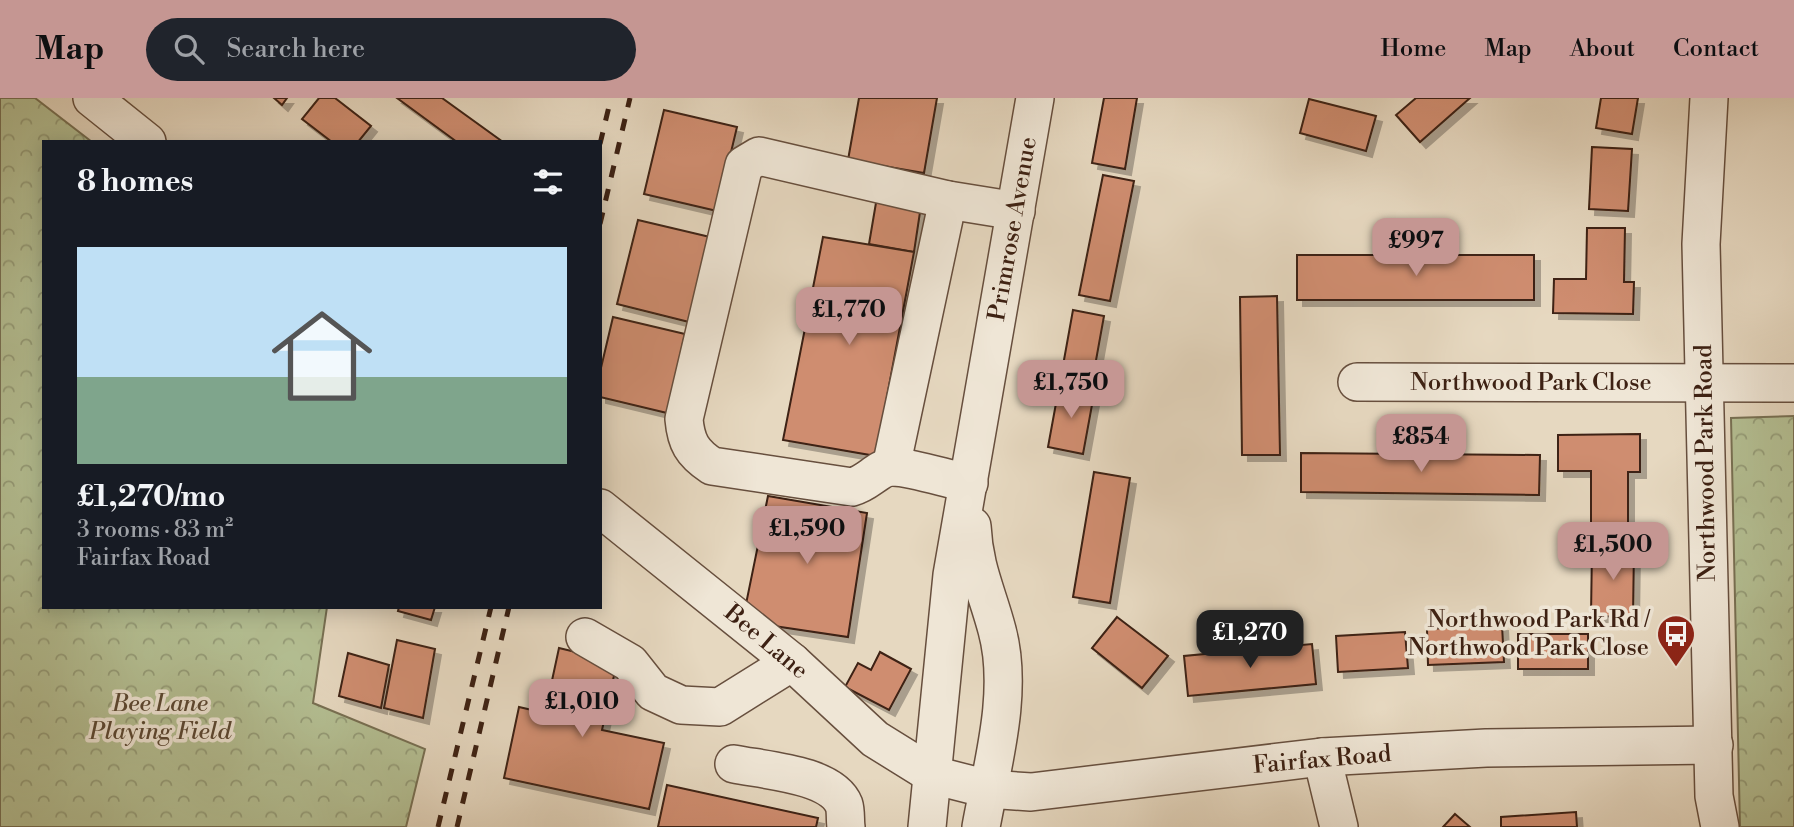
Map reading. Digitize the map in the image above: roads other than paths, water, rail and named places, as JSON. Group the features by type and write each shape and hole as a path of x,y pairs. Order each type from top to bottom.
{"street":[{"path":"92,98 144,140"},
{"name":"Primrose Avenue","path":"927,827 952,575 1035,98"},
{"name":"Northwood Park Road","path":"1709,98 1701,230 1714,796 1720,827"},
{"path":"970,483 891,467 876,473 866,484 852,487 712,466 698,457 686,440 684,419 744,165 759,156 948,200 1016,211"},
{"path":"891,467 948,200"},
{"name":"Northwood Park Close","path":"1357,382 1794,383"},
{"name":"Primrose Avenue","path":"970,483 972,539 978,574 998,630 1001,657 1002,700 981,827"},
{"name":"Bee Lane","path":"602,510 792,662 875,739 933,775"},
{"path":"585,637 630,663 653,692 681,705 720,708 792,662"},
{"name":"Fairfax Road","path":"933,775 988,789 1031,792 1322,757 1486,748 1714,745"},
{"path":"1322,757 1339,827"},
{"path":"734,764 813,779 828,787 844,804 846,827"}],"railway":[{"path":"601,140 611,98"},
{"path":"602,216 630,98"},
{"path":"438,827 491,609"},
{"path":"457,827 509,609"}],"place":[{"name":"Northwood Park Rd / Northwood Park Close","path":"1676,668"}],"park label":[{"name":"Bee Lane Playing Field","path":"160,718"}]}
